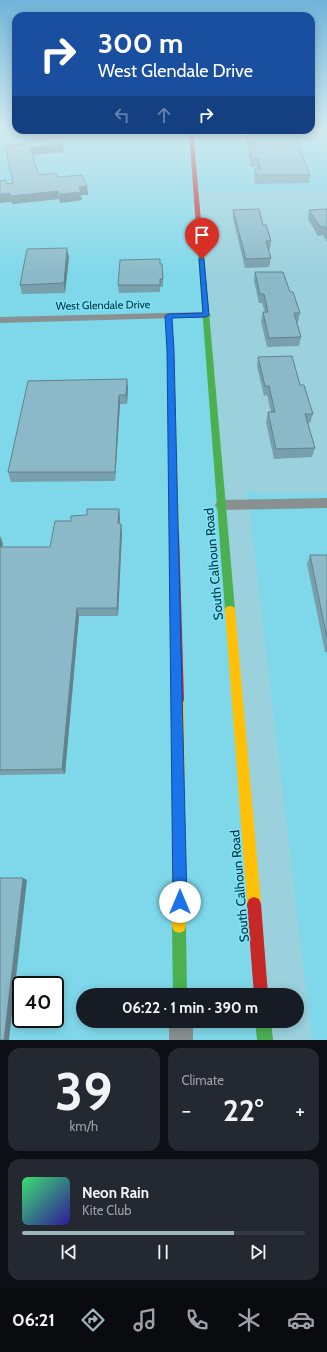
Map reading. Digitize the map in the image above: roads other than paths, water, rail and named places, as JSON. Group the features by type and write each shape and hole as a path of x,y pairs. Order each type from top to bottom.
{"street":[{"name":"South Calhoun Road","path":"195,177 260,988"},
{"name":"West Glendale Drive","path":"0,320 206,315"},
{"path":"168,316 171,358 178,722 180,988"},
{"path":"222,505 327,503"},
{"path":"181,1028 181,1040"},
{"path":"264,1028 265,1040"}]}
